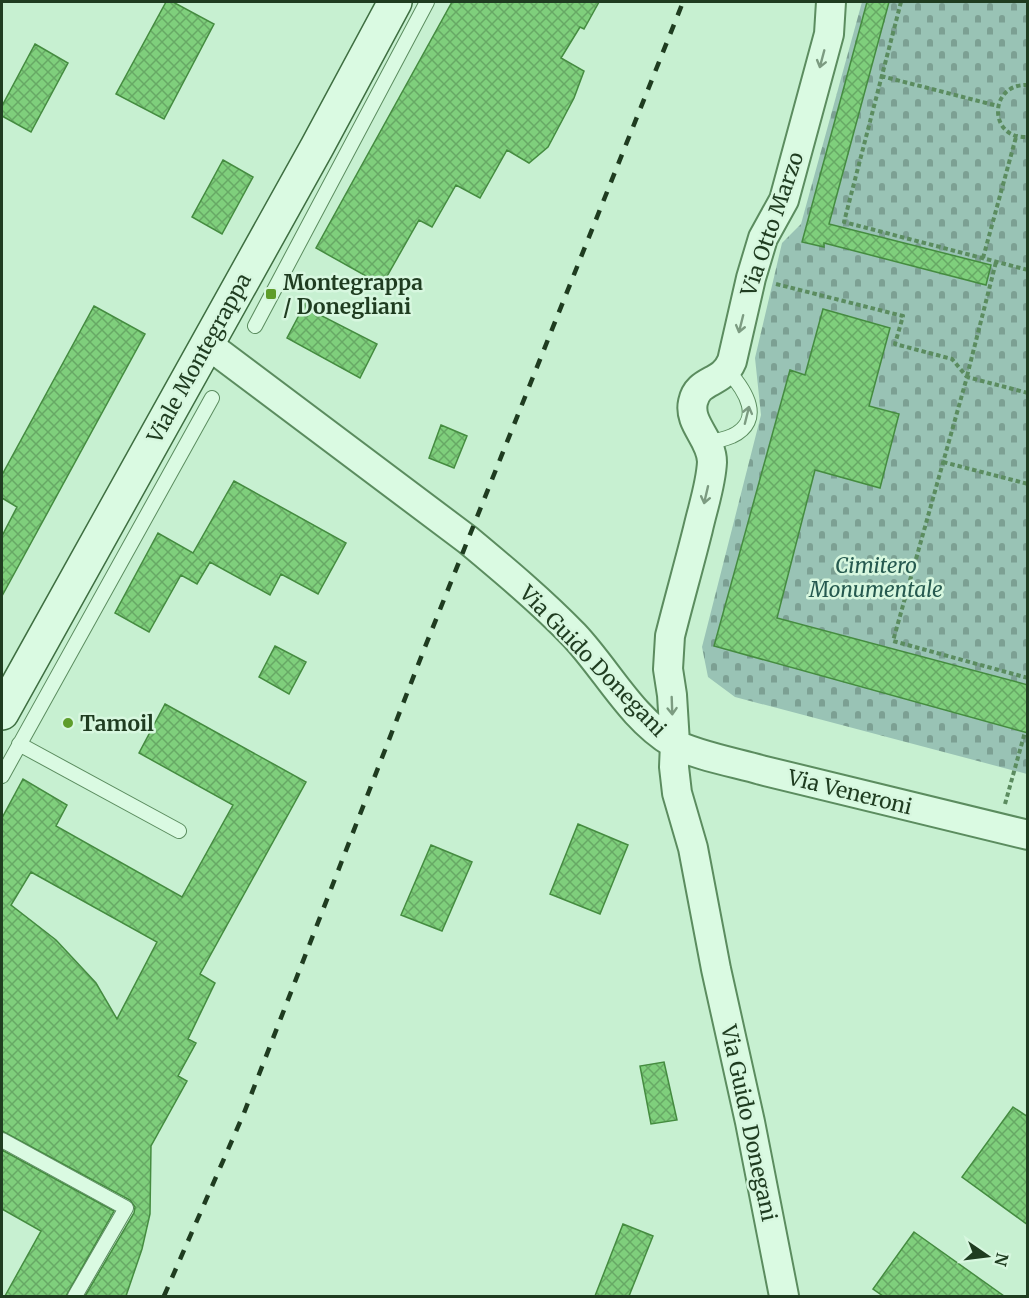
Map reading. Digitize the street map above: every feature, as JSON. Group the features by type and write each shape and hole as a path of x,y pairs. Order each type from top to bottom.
{"main road":[{"name":"Viale Montegrappa","path":"2,713 207,344 283,239 395,2"}],"street":[{"name":"Via Otto Marzo","path":"728,372 763,238 784,200 829,34 831,2"},
{"name":"Via Guido Donegani","path":"207,344 468,540 574,636 653,728 675,743 674,767 677,793 693,848 784,1296"},
{"path":"631,704 642,697 654,683 670,636 710,479 712,461 708,442 694,419 692,404 700,389 728,372"},
{"path":"670,636 668,669 675,743"},
{"name":"Via Veneroni","path":"675,743 723,760 1028,835"}],"lane":[{"path":"255,326 283,239 427,2"},
{"path":"708,442 736,433 747,419 749,411 747,397 728,372"},
{"path":"2,776 212,398"},
{"path":"19,744 179,831"},
{"path":"2,1140 126,1208 75,1296"}],"path":[{"path":"901,2 844,222 1028,270"},
{"path":"881,76 998,106"},
{"path":"1028,85 1013,87 1006,91 998,106 999,121 1003,128 1016,137 1028,137"},
{"path":"983,258 1016,137"},
{"path":"996,262 967,377 893,641 1028,678"},
{"path":"751,278 903,316 895,344 952,359 967,377 1028,393"},
{"path":"943,462 1028,484"},
{"path":"998,828 1025,732"}],"green space":[{"name":"Cimitero Monumentale","path":"862,2 1027,2 1027,774 735,697 708,677 702,647 761,415 755,358 782,243 801,224"}],"building":[{"path":"166,2 173,2 214,24 164,119 116,94"},
{"path":"452,2 599,2 584,29 580,27 561,58 584,71 574,98 548,147 529,163 507,150 480,198 456,185 432,227 419,220 382,285 316,248"},
{"path":"867,2 889,2 829,224 991,265 986,285 824,243 824,247 802,242"},
{"path":"35,44 68,63 31,132 2,116 2,106"},
{"path":"223,160 253,177 222,234 192,217"},
{"path":"307,300 323,309 320,315 377,344 360,378 287,338"},
{"path":"94,306 145,334 2,596 2,536 17,507 2,498 2,475"},
{"path":"823,309 890,328 869,406 899,414 880,488 815,470 777,618 1028,685 1028,733 714,646 790,370 805,375"},
{"path":"441,425 467,436 454,468 429,458"},
{"path":"234,481 346,543 318,594 281,574 270,595 210,562 197,584 181,575 149,632 115,613 158,533 193,553"},
{"path":"275,646 306,662 289,694 259,677"},
{"path":"165,704 306,782 200,974 215,983 188,1039 196,1043 178,1076 187,1081 151,1146 150,1214 142,1249 126,1296 85,1296 134,1213 135,1207 130,1200 2,1131 2,818 23,779 67,805 56,826 182,897 233,805 139,753","holes":["31,872 157,942 117,1019 96,983 56,940 11,905"]},
{"path":"578,824 628,845 600,914 550,894"},
{"path":"431,845 472,862 442,931 401,915"},
{"path":"664,1062 677,1120 651,1124 640,1066"},
{"path":"1013,1107 1028,1117 1028,1225 962,1177"},
{"path":"2,1150 114,1211 66,1296 5,1296 41,1231 2,1209"},
{"path":"623,1224 653,1236 629,1296 595,1296"},
{"path":"914,1232 1004,1296 883,1296 873,1289"}],"railway":[{"path":"164,1296 244,1113 425,647 683,2"}],"place":[{"name":"Montegrappa / Donegliani","path":"271,294"},
{"name":"Tamoil","path":"68,723"}]}
